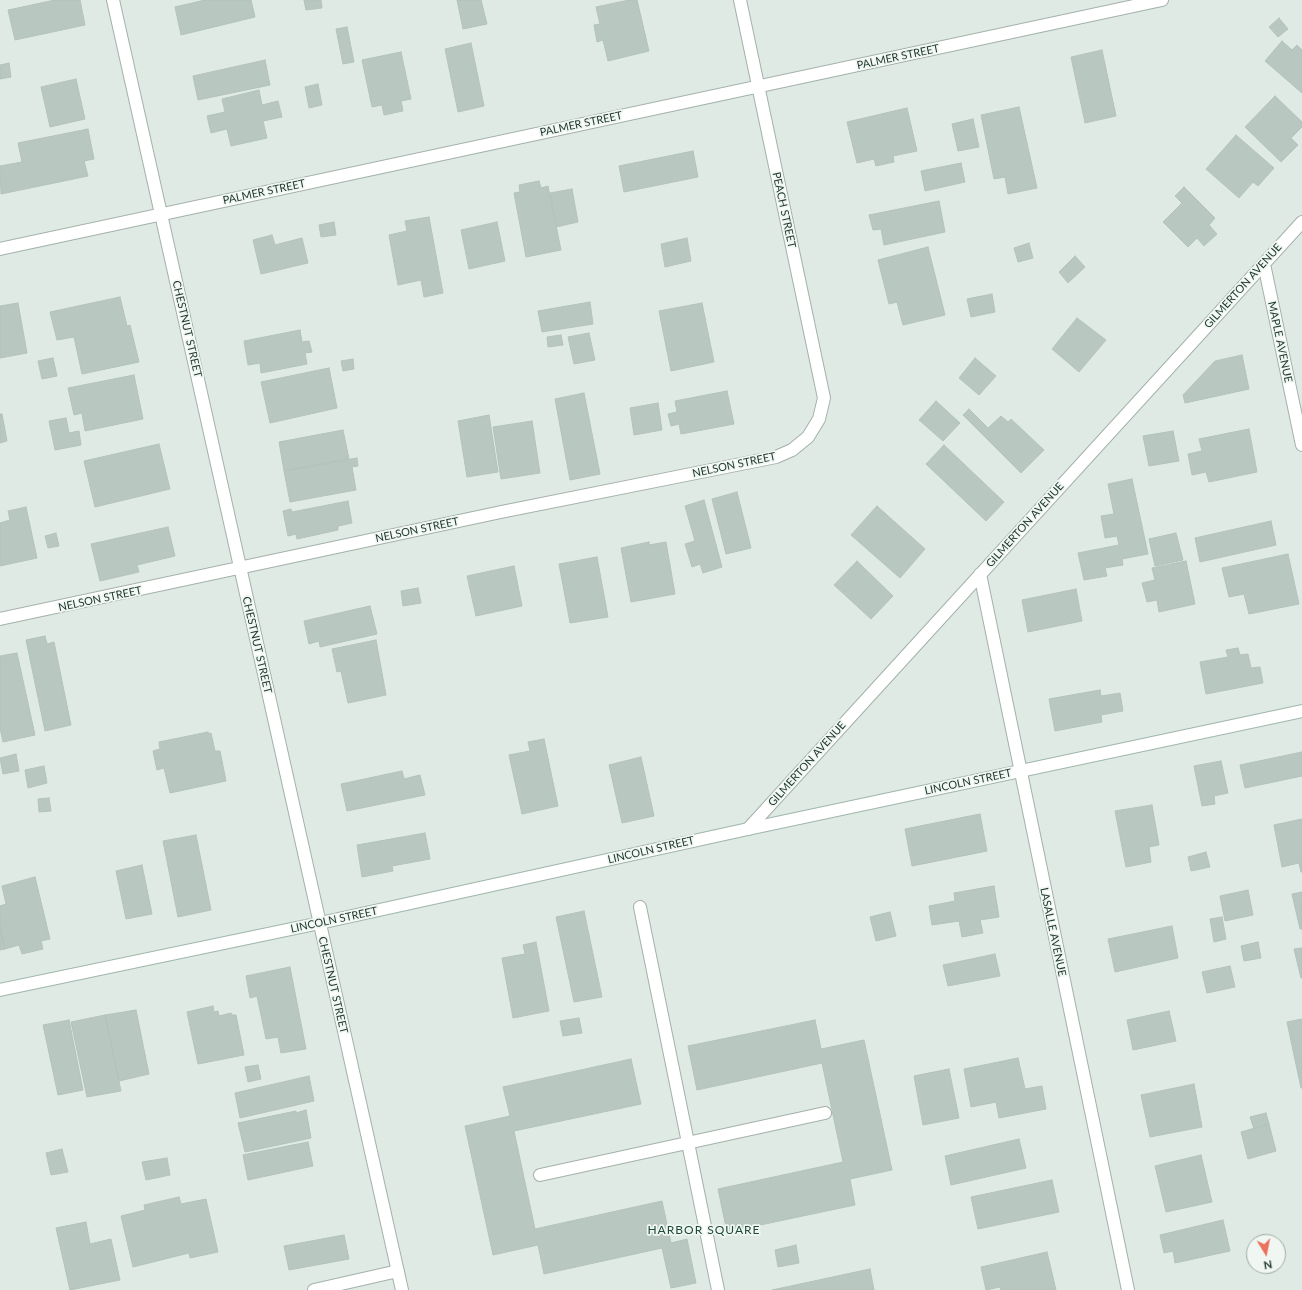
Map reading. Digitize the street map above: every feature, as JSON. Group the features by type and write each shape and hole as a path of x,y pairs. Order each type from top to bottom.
{"street":[{"name":"CHESTNUT STREET","path":"113,0 402,1290"},
{"name":"PEACH STREET","path":"740,0 824,398 819,419"},
{"name":"PALMER STREET","path":"0,249 1162,0"},
{"name":"GILMERTON AVENUE","path":"748,829 1302,222"},
{"name":"MAPLE AVENUE","path":"1264,264 1302,445"},
{"name":"NELSON STREET","path":"0,619 501,512 776,457 792,450 808,437 819,419"},
{"name":"LASALLE AVENUE","path":"980,574 1128,1290"},
{"name":"LINCOLN STREET","path":"0,990 320,923 748,829 1302,711"},
{"path":"640,907 718,1290"},
{"path":"540,1175 825,1113"},
{"path":"314,1290 398,1271"}],"building":[{"path":"55,0 80,0 85,25 15,40 8,10"},
{"path":"205,0 251,0 255,17 181,35 175,7"},
{"path":"304,0 321,0 322,8 306,10"},
{"path":"457,0 481,0 487,24 463,29"},
{"path":"629,0 637,0 649,51 608,61 603,40 597,42 594,25 600,24 596,7"},
{"path":"1279,18 1288,29 1278,37 1269,27"},
{"path":"347,27 354,62 343,64 336,29"},
{"path":"1282,41 1292,50 1297,45 1302,50 1302,93 1265,61"},
{"path":"471,43 484,106 458,112 445,49"},
{"path":"1102,50 1116,116 1085,123 1071,57"},
{"path":"401,52 411,99 401,101 403,111 384,115 382,105 372,107 362,60"},
{"path":"265,60 270,85 198,100 193,76"},
{"path":"9,63 11,77 0,79 0,65"},
{"path":"76,79 85,119 50,127 41,87"},
{"path":"318,84 322,105 309,108 305,87"},
{"path":"259,90 262,105 278,101 282,117 263,121 267,138 231,146 227,129 211,133 207,116 225,112 222,99"},
{"path":"1275,96 1302,122 1302,127 1291,138 1298,145 1281,162 1245,127"},
{"path":"1019,107 1037,188 1008,194 1005,177 994,179 981,115"},
{"path":"907,108 917,151 893,156 894,162 876,166 874,159 857,163 847,122"},
{"path":"973,119 979,147 958,151 952,124"},
{"path":"88,129 94,159 84,161 88,176 1,194 0,166 22,162 18,143"},
{"path":"1236,135 1274,168 1258,186 1253,182 1239,198 1206,169"},
{"path":"693,151 698,177 624,192 619,166"},
{"path":"961,163 965,182 925,191 921,171"},
{"path":"539,181 541,188 548,186 561,250 526,257 514,193 520,192 519,185"},
{"path":"1184,187 1215,218 1209,225 1217,234 1204,246 1197,238 1188,247 1163,222 1182,203 1175,196"},
{"path":"572,189 578,222 556,227 550,193"},
{"path":"939,201 945,232 884,245 881,229 873,230 869,215"},
{"path":"429,217 443,293 424,297 421,280 398,285 389,235 407,231 405,221"},
{"path":"334,222 336,235 321,237 319,225"},
{"path":"497,222 505,261 469,269 461,230"},
{"path":"272,235 275,245 302,238 308,263 261,274 253,240"},
{"path":"687,238 691,261 665,267 661,244"},
{"path":"1029,243 1033,258 1018,262 1014,248"},
{"path":"928,247 945,315 903,325 897,302 889,304 878,260"},
{"path":"1075,256 1085,267 1068,283 1059,272"},
{"path":"992,294 995,312 971,317 967,299"},
{"path":"120,297 127,326 130,325 139,362 82,374 74,337 57,340 50,312"},
{"path":"590,302 593,324 542,332 538,311"},
{"path":"18,303 27,353 0,358 0,306"},
{"path":"702,303 714,362 671,371 659,311"},
{"path":"1077,318 1106,340 1079,372 1052,349"},
{"path":"300,330 302,342 309,341 312,352 305,353 307,364 261,373 260,363 248,365 244,341"},
{"path":"589,333 595,360 574,364 568,337"},
{"path":"561,335 563,345 548,347 547,337"},
{"path":"1242,355 1249,389 1185,403 1183,395 1215,361"},
{"path":"53,358 57,376 42,379 38,361"},
{"path":"975,358 996,376 979,395 959,378"},
{"path":"353,359 354,369 343,371 341,361"},
{"path":"329,368 337,408 270,423 261,382"},
{"path":"134,375 143,419 85,431 82,413 74,415 68,388"},
{"path":"727,391 734,424 681,434 679,424 671,426 668,414 677,412 675,401"},
{"path":"584,393 600,474 570,480 555,399"},
{"path":"936,401 960,423 943,441 919,420"},
{"path":"658,403 662,430 634,435 630,408"},
{"path":"969,409 988,428 1001,416 1008,422 1011,419 1044,450 1021,473 963,415"},
{"path":"0,414 2,414 7,441 0,443"},
{"path":"489,415 498,472 467,477 458,421"},
{"path":"66,418 69,433 79,431 81,445 55,450 49,421"},
{"path":"532,421 540,473 501,479 493,427"},
{"path":"1249,429 1257,472 1209,482 1206,472 1192,475 1188,454 1202,451 1199,439"},
{"path":"343,430 349,459 284,471 279,442"},
{"path":"1173,431 1179,461 1149,466 1143,436"},
{"path":"159,444 170,489 95,507 84,461"},
{"path":"944,445 1004,502 986,521 926,464"},
{"path":"357,458 358,466 352,467 356,490 290,502 284,471"},
{"path":"1132,479 1148,554 1122,559 1123,565 1105,568 1107,576 1084,580 1078,553 1119,545 1117,536 1105,538 1101,516 1114,514 1108,484"},
{"path":"737,492 751,548 726,554 712,499"},
{"path":"704,500 722,567 703,573 700,564 692,567 685,544 695,541 685,506"},
{"path":"348,501 352,523 338,526 338,530 297,539 296,534 288,536 283,511 291,509 292,512"},
{"path":"877,506 925,549 900,578 851,535"},
{"path":"26,507 37,558 0,566 0,523 10,520 8,511"},
{"path":"1271,521 1276,545 1200,562 1195,538"},
{"path":"168,527 175,556 137,565 139,572 100,581 91,544"},
{"path":"56,533 59,546 48,548 45,536"},
{"path":"1176,533 1183,560 1155,566 1149,539"},
{"path":"649,542 649,545 666,542 675,594 631,602 621,548"},
{"path":"1288,554 1299,604 1249,614 1244,594 1229,597 1222,568"},
{"path":"597,557 608,617 570,623 559,564"},
{"path":"857,561 893,596 871,619 834,585"},
{"path":"1186,561 1195,604 1159,612 1157,600 1147,602 1142,583 1155,580 1152,568"},
{"path":"514,566 522,606 476,616 467,576"},
{"path":"418,588 421,603 403,606 401,591"},
{"path":"1076,589 1082,621 1028,632 1022,600"},
{"path":"370,606 377,634 320,647 319,641 309,644 304,621"},
{"path":"45,636 47,644 54,642 71,725 45,731 26,640"},
{"path":"376,640 386,695 348,703 341,671 337,672 332,649"},
{"path":"1238,648 1240,655 1248,654 1251,668 1260,667 1263,683 1206,694 1200,662 1228,657 1226,650"},
{"path":"17,653 35,735 3,742 0,728 0,656"},
{"path":"1100,690 1101,696 1120,693 1123,711 1101,715 1102,722 1055,731 1049,699"},
{"path":"208,732 208,734 211,733 215,751 220,751 226,781 170,793 164,768 157,770 153,751 160,749 159,742"},
{"path":"544,739 558,806 522,814 509,755 530,751 528,742"},
{"path":"1302,752 1302,776 1245,788 1240,765"},
{"path":"16,754 19,771 3,774 0,758"},
{"path":"641,757 654,816 622,823 609,765"},
{"path":"1221,761 1228,793 1214,796 1215,804 1202,806 1194,766"},
{"path":"44,766 47,783 28,788 25,770"},
{"path":"402,771 404,779 420,775 425,795 347,811 341,784"},
{"path":"49,798 51,811 39,812 38,799"},
{"path":"1152,805 1159,845 1149,847 1151,862 1126,867 1115,811"},
{"path":"980,814 987,851 912,866 905,829"},
{"path":"1302,819 1301,872 1299,863 1282,867 1274,825"},
{"path":"425,833 430,859 392,866 393,871 362,877 357,845"},
{"path":"196,835 211,910 178,917 163,841"},
{"path":"1206,852 1210,867 1191,871 1188,857"},
{"path":"142,865 152,914 126,919 116,871"},
{"path":"35,877 50,939 41,941 43,949 22,954 19,945 5,949 0,926 0,906 6,904 2,886"},
{"path":"994,886 999,917 980,920 983,933 962,937 959,921 932,925 929,906 955,901 954,893"},
{"path":"1248,890 1253,915 1225,921 1220,896"},
{"path":"1302,892 1302,929 1300,929 1292,894"},
{"path":"584,911 602,997 574,1002 556,917"},
{"path":"890,912 896,936 876,941 870,917"},
{"path":"1222,917 1226,939 1214,942 1210,919"},
{"path":"0,926 5,949 0,950"},
{"path":"1172,926 1178,958 1115,972 1108,939"},
{"path":"536,942 549,1011 513,1018 502,958 525,954 523,945"},
{"path":"1258,942 1261,958 1244,961 1241,946"},
{"path":"1302,948 1302,978 1301,978 1294,949"},
{"path":"995,954 1000,976 948,986 943,965"},
{"path":"1230,966 1235,987 1207,993 1202,972"},
{"path":"290,967 306,1049 281,1053 278,1037 266,1039 257,996 250,998 246,976"},
{"path":"213,1006 214,1012 218,1011 219,1016 231,1013 232,1015 236,1015 244,1055 198,1064 187,1012"},
{"path":"136,1010 149,1074 119,1081 105,1015"},
{"path":"1169,1011 1176,1041 1133,1050 1127,1020"},
{"path":"105,1015 121,1091 87,1097 71,1022"},
{"path":"579,1018 582,1033 563,1036 560,1021"},
{"path":"1302,1019 1302,1088 1301,1088 1287,1022"},
{"path":"69,1020 83,1090 58,1095 43,1025"},
{"path":"815,1020 821,1049 864,1040 892,1170 850,1179 855,1205 727,1232 718,1189 843,1162 822,1063 697,1090 688,1046"},
{"path":"1018,1058 1025,1089 1042,1086 1046,1109 999,1118 996,1102 971,1107 964,1069"},
{"path":"631,1059 641,1104 514,1131 535,1229 662,1201 671,1243 687,1239 696,1283 671,1288 662,1248 544,1274 538,1245 493,1255 465,1126 510,1116 503,1087"},
{"path":"258,1065 261,1079 248,1082 245,1067"},
{"path":"949,1069 959,1118 923,1125 914,1076"},
{"path":"309,1076 314,1101 240,1118 235,1093"},
{"path":"1194,1084 1202,1127 1150,1137 1141,1095"},
{"path":"306,1110 311,1138 245,1152 238,1123"},
{"path":"1266,1113 1269,1124 1254,1129 1250,1117"},
{"path":"1269,1124 1276,1151 1248,1159 1241,1132"},
{"path":"1019,1139 1026,1168 951,1185 945,1156"},
{"path":"308,1142 313,1166 248,1180 243,1155"},
{"path":"62,1149 68,1172 51,1175 46,1153"},
{"path":"1201,1155 1212,1202 1166,1212 1155,1166"},
{"path":"167,1158 170,1175 146,1180 142,1162"},
{"path":"1052,1180 1059,1212 978,1229 971,1197"},
{"path":"179,1197 181,1204 206,1199 218,1252 190,1258 189,1253 133,1267 121,1216 145,1210 144,1205"},
{"path":"1223,1220 1230,1251 1175,1263 1173,1251 1164,1253 1160,1235"},
{"path":"86,1222 90,1244 111,1239 120,1280 70,1290 56,1228"},
{"path":"344,1235 349,1259 289,1270 284,1246"},
{"path":"796,1245 799,1263 778,1267 775,1250"},
{"path":"1047,1252 1056,1290 1001,1290 1000,1287 986,1290 981,1267"},
{"path":"870,1269 874,1290 772,1290"}],"district":[{"name":"HARBOR SQUARE","path":"704,1230"}]}
